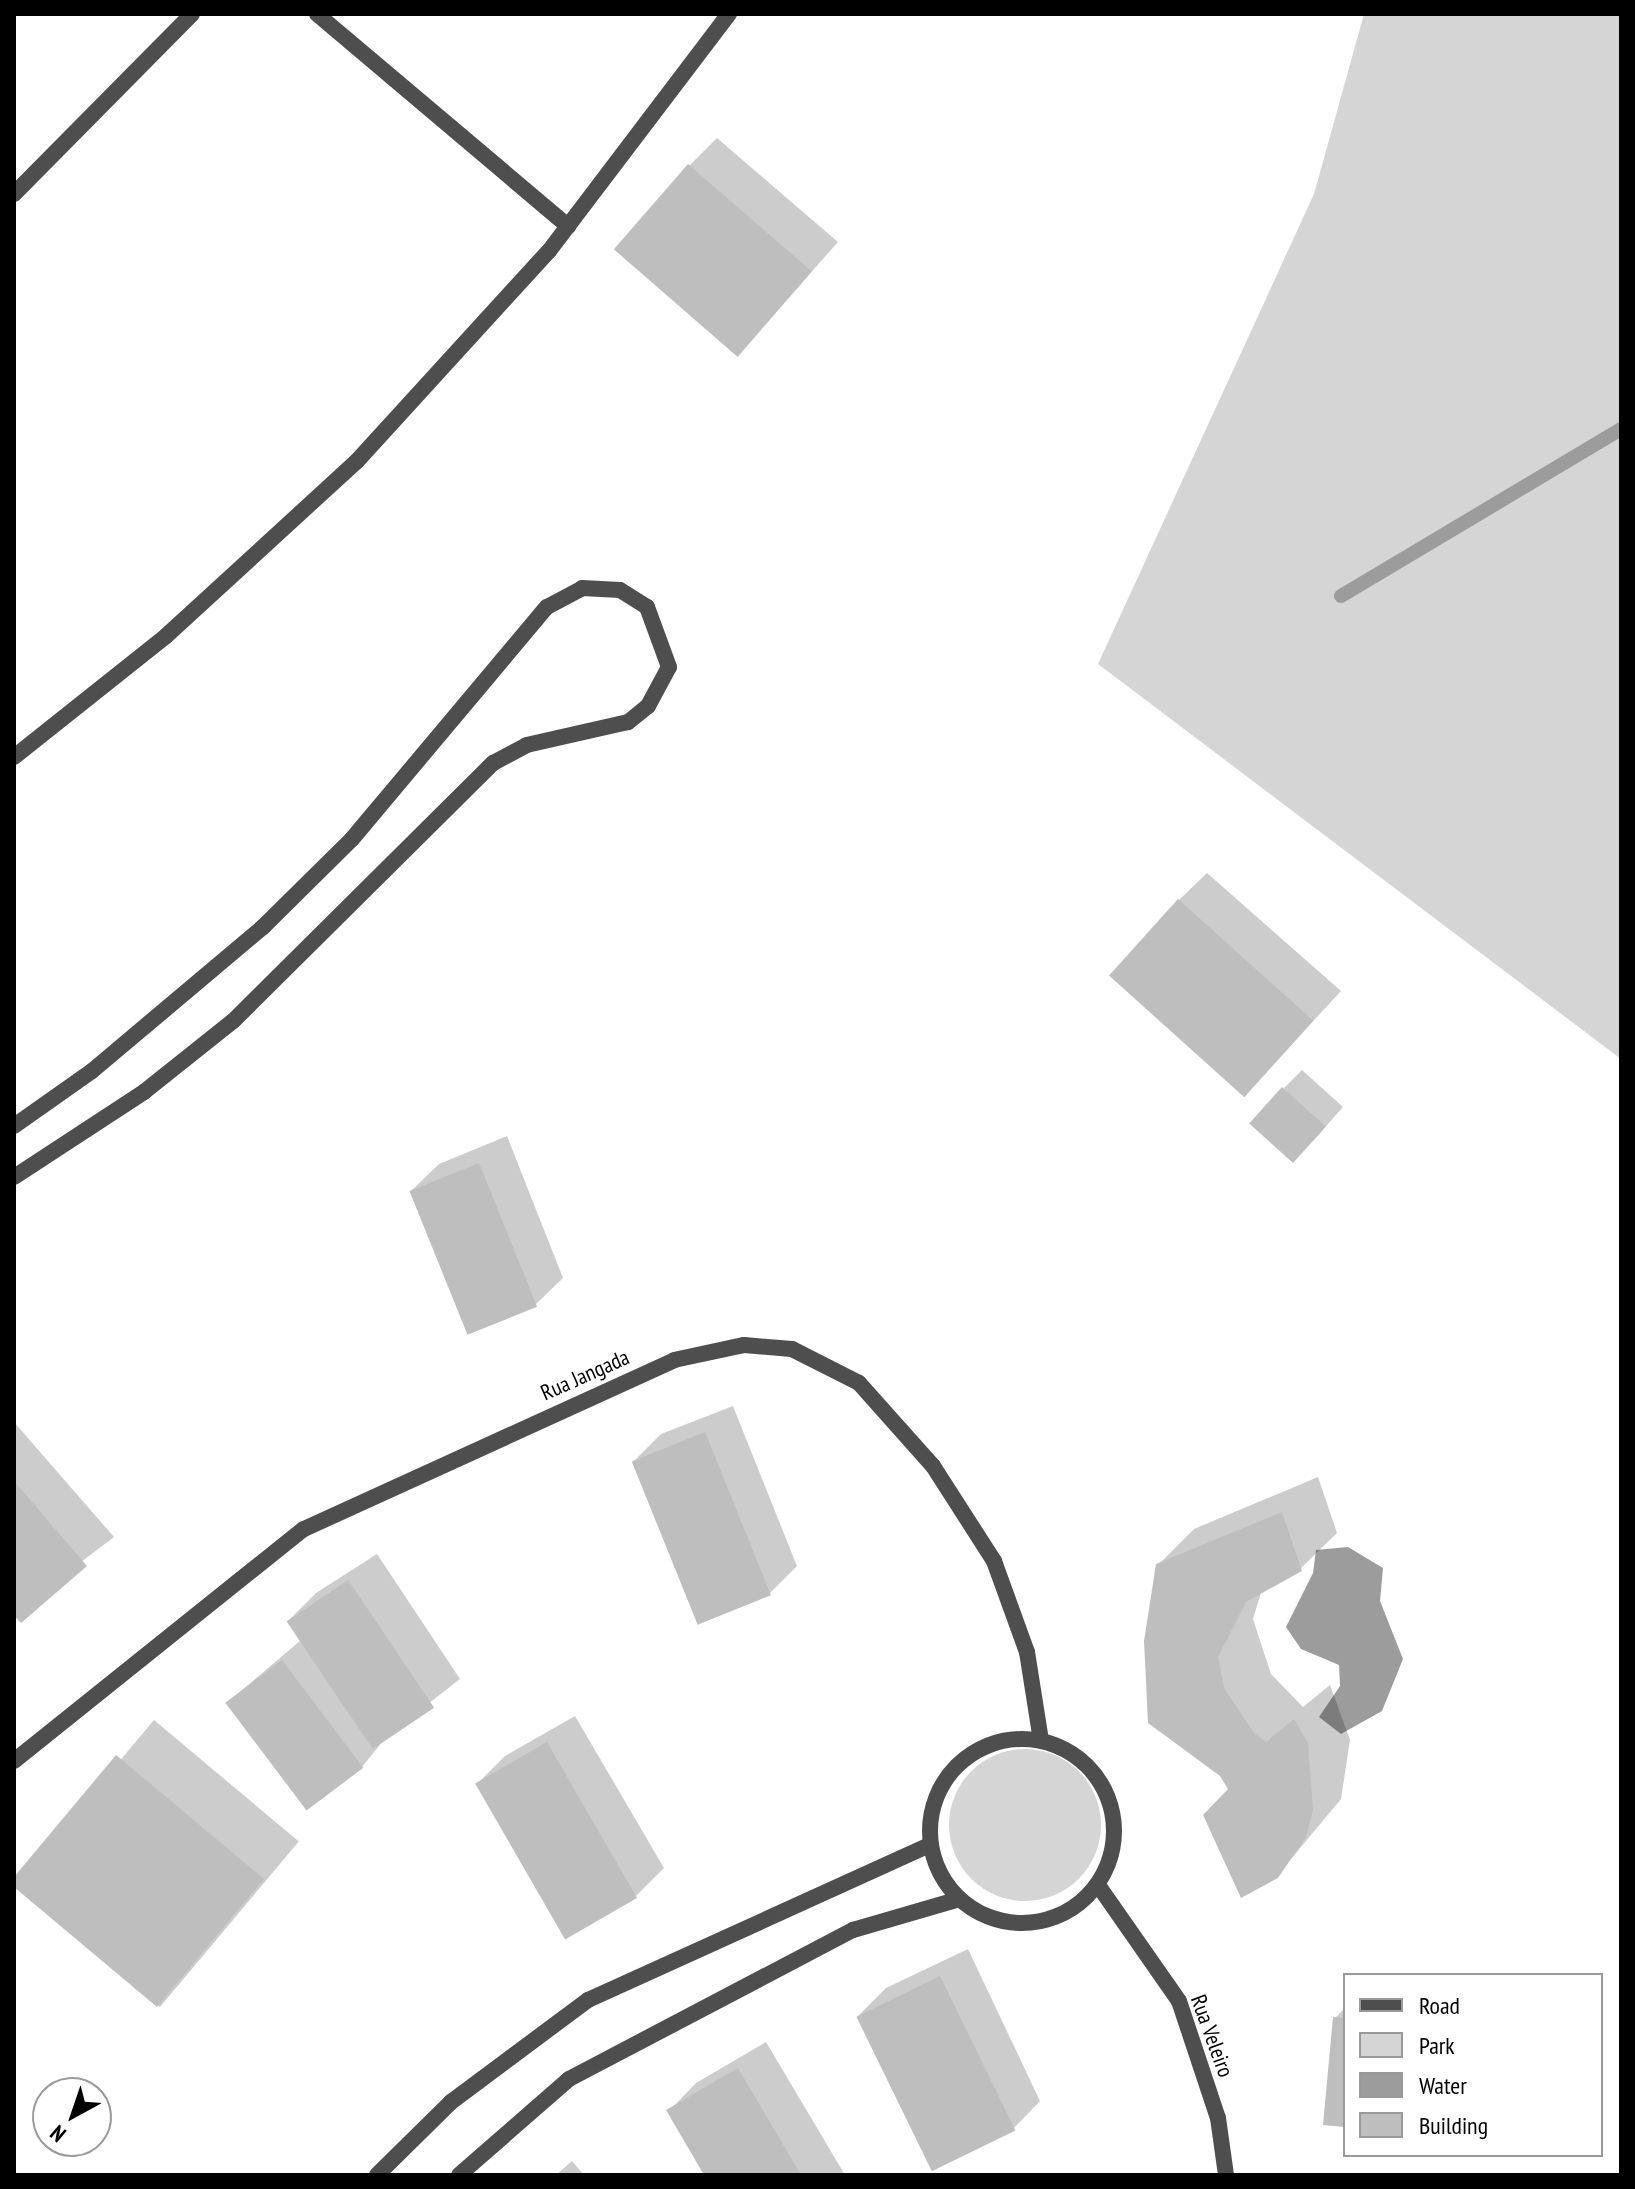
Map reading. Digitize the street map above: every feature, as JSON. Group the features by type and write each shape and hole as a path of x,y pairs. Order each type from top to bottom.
{"street":[{"path":"14,194 192,14"},
{"path":"317,14 568,226"},
{"path":"14,757 166,636 357,461 568,226 729,14"},
{"path":"14,1126 92,1071 263,927 352,839 547,607 582,588 620,590 647,607 662,632 669,667 648,706 628,722 527,745 493,763 233,1021 144,1092 14,1177"},
{"name":"Rua Jangada","path":"14,1761 304,1529 674,1360 744,1345 792,1349 859,1383 933,1466 994,1561 1027,1652 1041,1740"},
{"path":"1012,1738 1041,1740 1081,1760 1108,1795 1112,1857 1098,1885 1048,1920 1017,1923 960,1899 930,1845 940,1787 958,1763 1012,1738"},
{"path":"377,2175 451,2102 588,2000 930,1845"},
{"name":"Rua Veleiro","path":"1098,1885 1179,2001 1218,2118 1226,2175"},
{"path":"459,2175 583,2072 853,1930 960,1899"}],"green space":[{"path":"1364,14 1621,14 1621,1059 1098,664 1314,194"},
{"path":"1025,1749 1054,1755 1078,1772 1095,1796 1101,1825 1095,1854 1078,1878 1054,1895 1025,1901 996,1895 972,1878 955,1854 949,1825 955,1796 972,1772 996,1755"}],"water":[{"path":"1348,1547 1383,1568 1380,1601 1403,1659 1382,1711 1341,1734 1319,1717 1340,1686 1339,1665 1301,1649 1286,1627 1313,1573 1316,1550"}],"building":[{"path":"688,164 812,272 738,357 614,249"},
{"path":"1178,899 1313,1021 1244,1097 1109,976"},
{"path":"1282,1087 1326,1126 1293,1163 1249,1123"},
{"path":"479,1163 537,1307 468,1335 409,1191"},
{"path":"705,1432 771,1595 698,1625 632,1462"},
{"path":"14,1481 87,1566 21,1623 14,1616"},
{"path":"1282,1512 1302,1571 1246,1602 1218,1657 1224,1688 1254,1733 1266,1742 1294,1719 1308,1743 1313,1810 1306,1837 1278,1878 1241,1898 1203,1815 1228,1789 1220,1776 1148,1723 1144,1641 1156,1564"},
{"path":"348,1580 434,1708 373,1749 287,1621"},
{"path":"282,1660 363,1768 307,1811 225,1703"},
{"path":"547,1742 637,1898 565,1939 475,1784"},
{"path":"116,1755 264,1879 157,2007 14,1887 14,1877"},
{"path":"940,1976 1015,2131 932,2171 856,2017"},
{"path":"1333,2017 1343,2018 1343,2127 1323,2125"},
{"path":"738,2068 801,2175 704,2175 666,2110"}],"waterway":[{"path":"1341,596 1621,429"}]}
